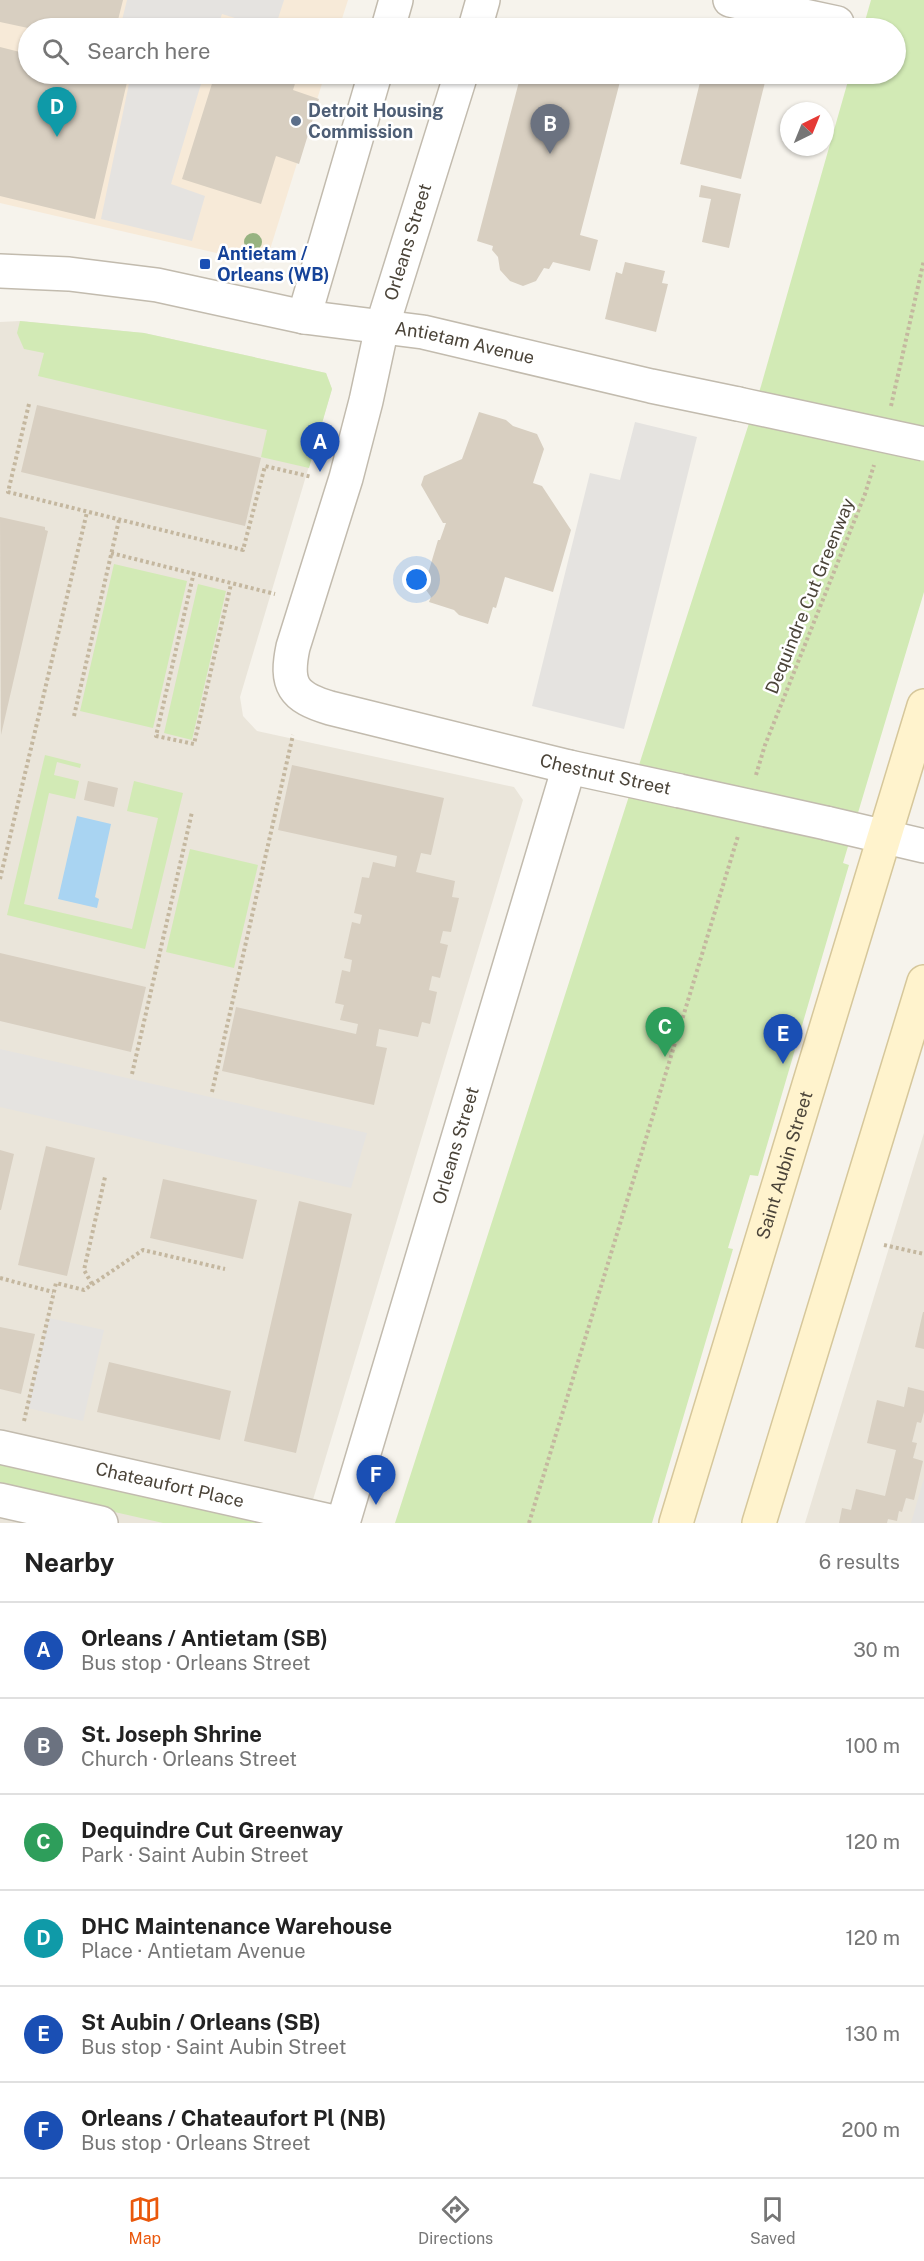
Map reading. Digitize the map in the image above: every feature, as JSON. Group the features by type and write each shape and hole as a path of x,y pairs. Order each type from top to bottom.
{"main road":[{"name":"Saint Aubin Street","path":"676,1523 924,706"},
{"path":"759,1523 924,982"}],"street":[{"path":"391,18 396,0"},
{"path":"477,18 483,0"},
{"path":"730,0 814,18"},
{"path":"304,316 372,84"},
{"name":"Orleans Street","path":"293,689 289,669 293,647 345,478 366,401 382,327 457,84"},
{"name":"Antietam Avenue","path":"0,271 69,274 158,285 304,316 423,332 651,386 924,444"},
{"name":"Chestnut Street","path":"293,689 309,702 330,708 569,767 924,846"},
{"name":"Orleans Street","path":"341,1523 569,767"},
{"name":"Chateaufort Place","path":"0,1447 341,1523"},
{"path":"0,1500 101,1523"}],"path":[{"path":"890,408 924,260"},
{"path":"29,404 8,492 243,550 265,466 312,477"},
{"name":"Dequindre Cut Greenway","path":"755,780 765,746 860,505 875,461"},
{"path":"0,879 87,512"},
{"path":"74,716 119,520"},
{"path":"111,554 194,572 231,584 275,594"},
{"path":"194,572 156,736 194,744 231,584"},
{"path":"212,1092 293,735"},
{"path":"132,1074 192,812"},
{"path":"530,1523 741,825"},
{"path":"92,1284 84,1270 105,1177"},
{"path":"884,1245 924,1254"},
{"path":"23,1423 56,1283 84,1290 143,1250 225,1269"},
{"path":"0,1278 53,1292"}],"shaded area":[{"name":"Detroit Housing Commission","path":"0,0 348,0 342,18 18,18 18,84 322,84 267,259 251,261 0,203"},
{"path":"127,0 284,0 278,18 235,18 222,14 221,18 122,18"},
{"path":"129,84 201,84 171,184 205,196 192,241 101,219"},
{"path":"20,321 144,333 326,373 332,389 240,697 243,716 257,731 514,787 523,800 306,1523 0,1523 0,322"},
{"path":"635,422 697,437 624,729 532,706 590,473 620,480"},
{"path":"0,1049 367,1133 351,1188 0,1107"},
{"path":"924,1133 924,1523 805,1523"},
{"path":"49,1318 104,1330 83,1421 28,1408"},
{"path":"924,1478 924,1523 911,1523"}],"green space":[{"path":"871,0 924,0 924,592 843,863 849,865 758,1176 750,1175 728,1248 733,1249 652,1523 395,1523 761,386 827,156 834,156 834,130 847,84 906,84 906,18 866,18"},
{"path":"20,321 144,333 326,373 332,389 309,468 261,457 267,430 38,376 44,353 24,349 17,333"},
{"path":"114,564 187,581 153,728 80,711"},
{"path":"198,584 226,591 192,740 164,733"},
{"path":"45,755 81,764 80,768 57,762 54,775 79,781 75,799 49,793 24,904 132,929 158,818 127,811 134,781 183,793 145,949 7,915"},
{"path":"190,849 258,865 234,968 166,952"},
{"path":"0,1462 268,1523 163,1523 0,1486"}],"water":[{"path":"77,816 111,824 95,897 99,899 97,908 58,899"}],"building":[{"path":"0,0 123,0 118,18 18,18 18,26 0,22"},
{"path":"0,47 18,52 18,84 127,84 95,219 0,196"},
{"path":"212,84 295,84 293,90 319,99 299,164 276,156 261,204 182,179"},
{"path":"518,84 619,84 580,235 598,240 590,271 553,262 549,269 544,268 536,281 523,286 510,281 500,270 498,257 492,250 493,246 477,241"},
{"path":"700,84 765,84 741,179 680,164"},
{"path":"701,185 741,194 729,248 702,242 711,199 699,197"},
{"path":"625,262 665,271 662,283 668,284 656,332 605,319 616,272 622,274"},
{"path":"37,405 261,458 245,526 21,472"},
{"path":"479,412 506,420 513,426 537,434 544,449 533,483 542,486 571,530 553,592 505,577 496,608 493,607 488,624 429,602 431,597 424,587 438,540 440,540 446,523 443,523 421,485 424,476 462,459"},
{"path":"0,517 45,527 48,531 1,735"},
{"path":"292,765 444,798 431,855 421,853 416,872 455,881 452,897 459,898 451,932 443,931 440,943 448,945 440,978 432,976 429,990 437,992 430,1024 422,1022 418,1037 379,1029 376,1046 387,1048 374,1105 222,1071 236,1007 356,1034 358,1024 340,1020 344,1005 335,1003 342,970 350,972 352,960 344,958 352,922 360,924 362,915 354,913 362,877 369,878 373,862 395,867 397,856 278,830"},
{"path":"88,781 118,788 114,807 84,800"},
{"path":"0,953 146,987 131,1052 0,1021"},
{"path":"46,1146 95,1158 67,1276 18,1265"},
{"path":"0,1150 14,1154 1,1210 0,1210"},
{"path":"163,1179 257,1200 243,1259 150,1238"},
{"path":"299,1201 352,1214 296,1453 244,1441"},
{"path":"924,1312 924,1349 915,1347"},
{"path":"0,1327 35,1334 21,1394 0,1389"},
{"path":"109,1362 231,1391 220,1440 97,1412"},
{"path":"908,1387 924,1391 924,1412 921,1423 917,1422 912,1442 917,1443 913,1458 923,1461 914,1500 906,1498 897,1521 888,1519 887,1523 839,1523 842,1508 851,1510 856,1489 885,1496 896,1450 867,1443 877,1400 904,1407"}],"place":[{"name":"Detroit Housing Commission","path":"296,121"},
{"name":"DHC Maintenance Warehouse","path":"57,137"},
{"name":"St. Joseph Shrine","path":"550,154"},
{"name":"Antietam / Orleans (WB)","path":"205,264"},
{"name":"Orleans / Antietam (SB)","path":"320,472"},
{"name":"Dequindre Cut Greenway","path":"665,1057"},
{"name":"St Aubin / Orleans (SB)","path":"783,1064"},
{"name":"Orleans / Chateaufort Pl (NB)","path":"376,1505"}]}
